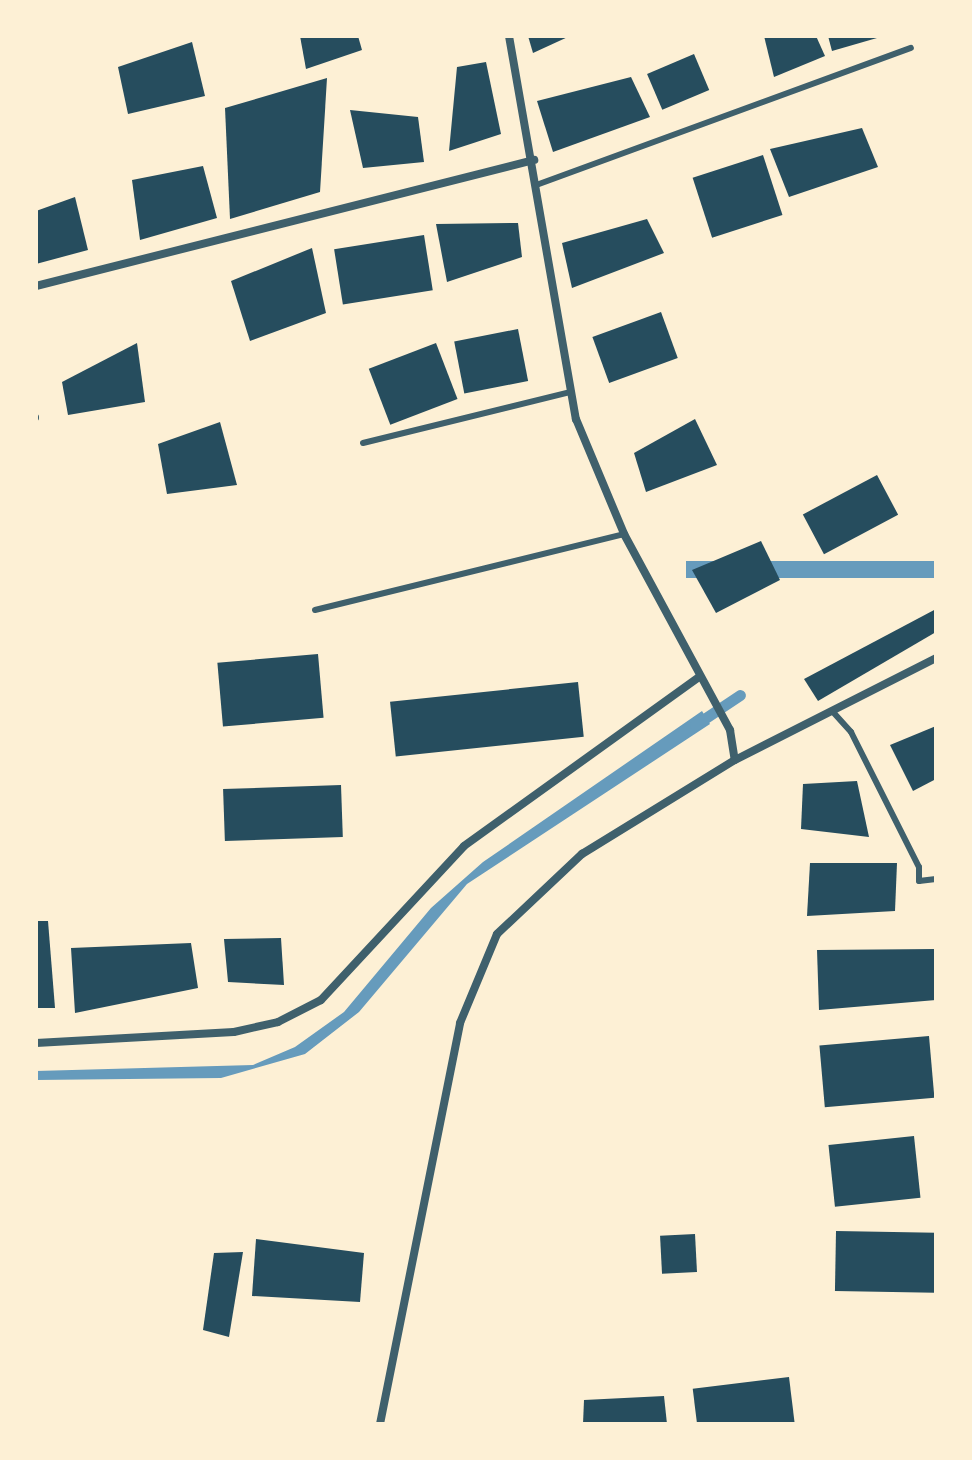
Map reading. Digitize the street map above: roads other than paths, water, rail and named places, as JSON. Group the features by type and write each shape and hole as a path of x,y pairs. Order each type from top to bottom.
{"street":[{"path":"509,36 539,184 570,392 624,534 706,691 730,730 735,760"},
{"path":"36,286 534,160"},
{"path":"380,1424 451,1061 482,960 523,905 582,854 735,760 936,658"},
{"path":"36,1043 234,1032 278,1022 321,1000 464,846 699,677"}],"lane":[{"path":"539,184 911,48"},
{"path":"363,443 570,392"},
{"path":"315,610 624,534"},
{"path":"833,712 858,745 919,867 919,881 936,879"}],"water":[{"path":"686,561 936,561 936,578 686,578"},
{"path":"702,711 710,724 467,884 359,1012 305,1054 221,1078 36,1080 36,1071 253,1065 295,1047 344,1012 431,908 483,862"}],"waterway":[{"path":"695,725 740,695"}]}
